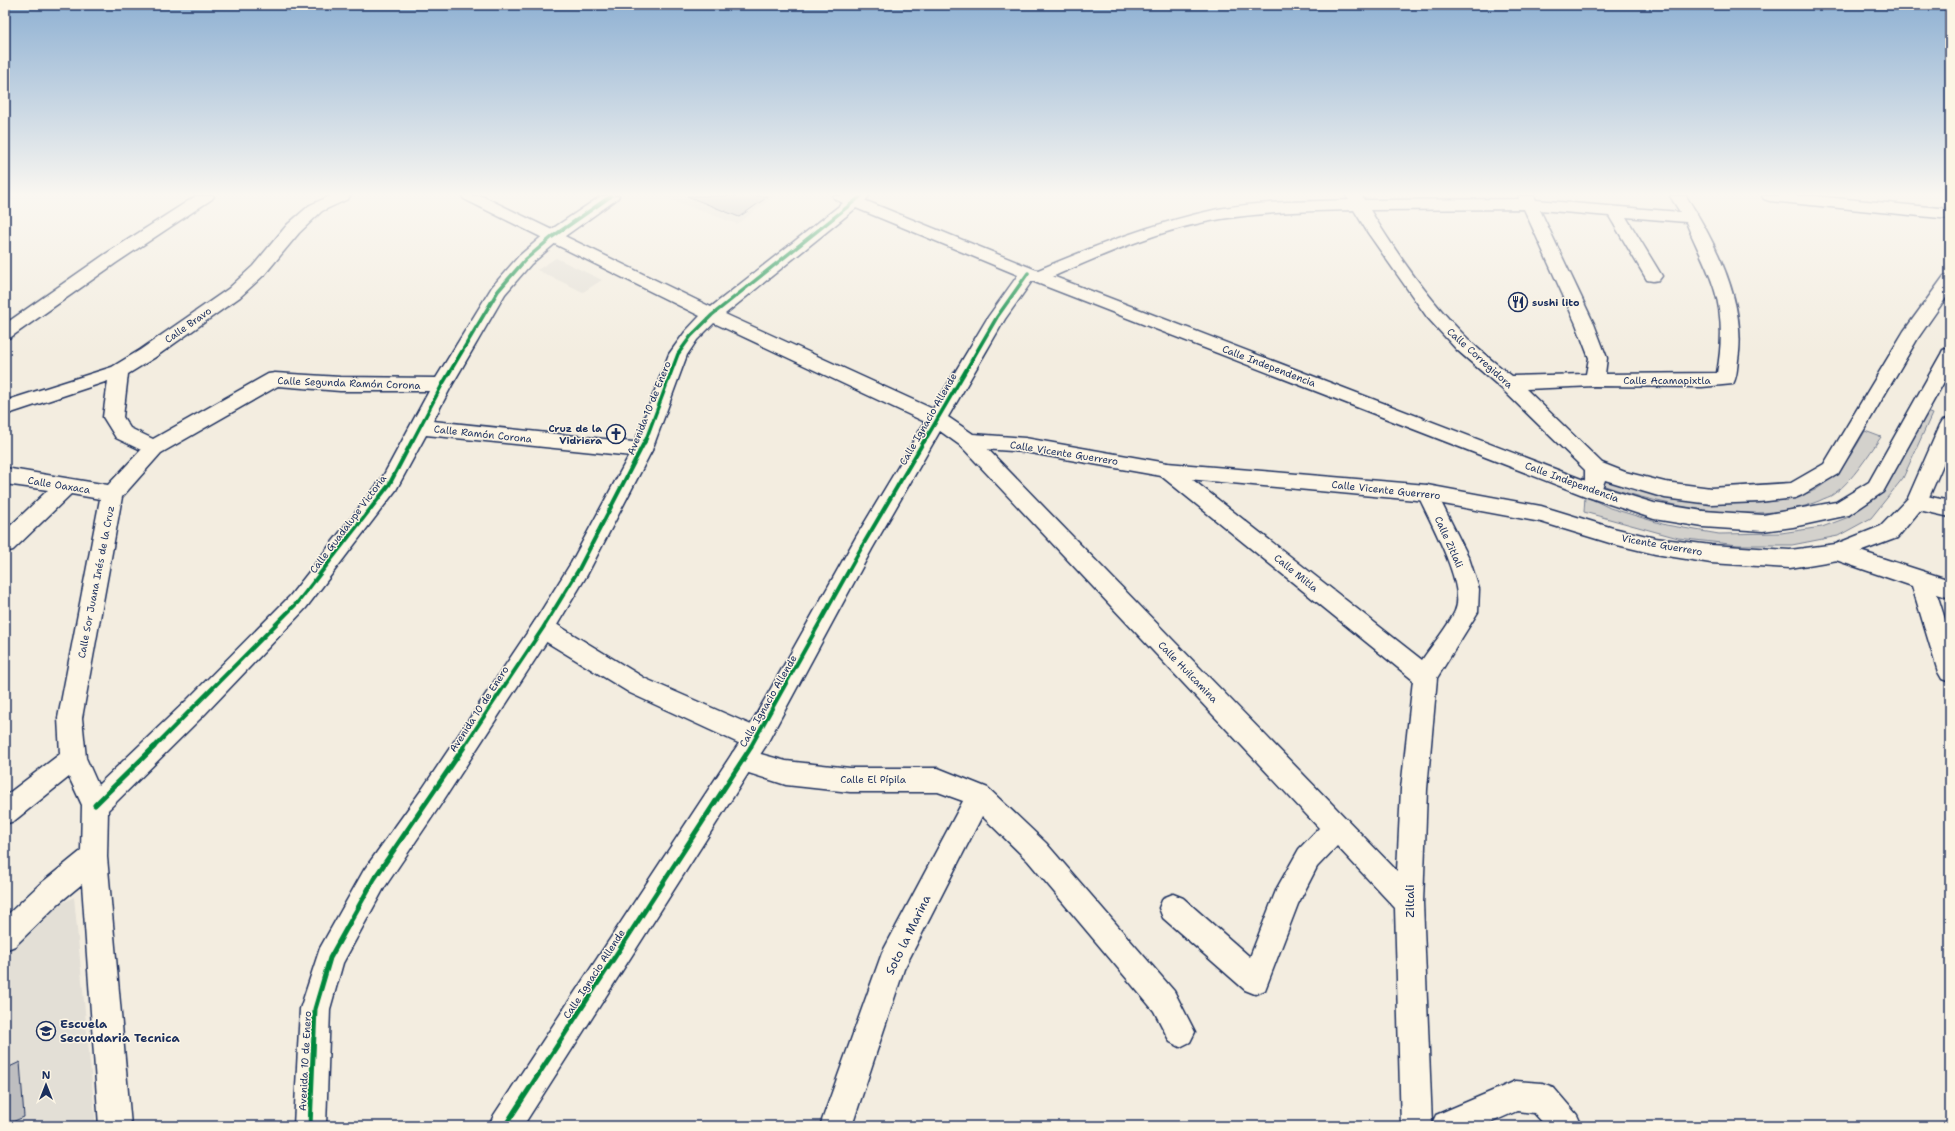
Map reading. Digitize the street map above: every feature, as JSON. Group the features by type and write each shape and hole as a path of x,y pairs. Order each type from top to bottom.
{"street":[{"path":"5,333 126,249"},
{"name":"Calle Bravo","path":"5,408 119,371 234,293 259,270 277,249"},
{"name":"Calle Guadalupe Victoria","path":"95,804 196,707 298,602 389,485 442,385 498,292 525,260 538,249"},
{"path":"578,249 712,315 937,419 968,441"},
{"name":"Avenida 10 de Enero","path":"310,1126 315,1009 330,958 374,879 432,796 543,628 579,569 642,450 678,354 691,336 712,315 791,249"},
{"name":"Calle Independencia","path":"971,249 1032,275 1595,492 1654,511 1703,519 1763,523 1793,519 1842,509 1876,487 1950,354"},
{"path":"1032,275 1103,249"},
{"name":"Calle Corregidora","path":"1387,249 1433,313 1464,346 1508,383 1595,468"},
{"path":"1550,249 1585,324 1598,358 1594,380"},
{"path":"1637,249 1653,276"},
{"name":"Calle Acamapixtla","path":"1508,383 1594,380 1702,381 1726,379 1730,354 1730,318 1724,290 1706,249"},
{"name":"Calle Ignacio Allende","path":"505,1126 756,739 864,543 997,317 1032,275"},
{"path":"1595,492 1595,468 1620,478 1665,490 1711,496 1759,494 1795,490 1831,469 1910,335 1950,280"},
{"path":"119,371 114,417 123,433 154,448"},
{"name":"Calle Segunda Ramón Corona","path":"154,448 276,378 340,384 442,385"},
{"path":"1838,552 1890,532 1917,502 1950,425"},
{"name":"Calle Ramón Corona","path":"420,427 642,450"},
{"name":"Calle Vicente Guerrero","path":"968,441 1025,445 1167,470 1427,493 1541,514 1613,536"},
{"name":"Calle Huilcamina","path":"968,441 1409,903"},
{"name":"Calle Sor Juana Inés de la Cruz","path":"114,1126 94,857 95,804 73,759 70,718 112,494 154,448"},
{"name":"Calle Mitla","path":"1167,470 1425,676"},
{"name":"Calle Oaxaca","path":"5,476 67,485 112,494"},
{"path":"5,544 67,485"},
{"name":"Calle Zitlali","path":"1425,676 1467,612 1468,589 1458,558 1427,493"},
{"path":"1917,502 1950,509"},
{"name":"Vicente Guerrero","path":"1613,536 1655,546 1711,554 1790,559 1838,552"},
{"path":"1838,552 1950,589"},
{"path":"1921,580 1950,672"},
{"path":"543,628 638,686 756,739"},
{"name":"Ziltali","path":"1417,1126 1409,903 1414,789 1425,676"},
{"path":"5,812 73,759"},
{"name":"Calle El Pípila","path":"742,760 786,774 850,780 938,780 979,796"},
{"path":"979,796 1038,852 1164,1001 1180,1032"},
{"name":"Soto la Marina","path":"836,1126 892,963 979,796"},
{"path":"1173,908 1255,980 1287,897 1308,858 1337,828"},
{"path":"5,936 49,894 94,857"},
{"path":"1447,1126 1516,1096 1542,1098 1562,1119 1566,1126"}],"shaded area":[{"path":"556,258 602,280 583,292 537,270"},
{"path":"1921,410 1932,414 1903,478 1871,518 1838,536 1792,545 1738,545 1678,538 1584,512 1585,496 1610,508 1666,525 1719,534 1781,533 1822,527 1849,517 1876,490"},
{"path":"1865,431 1881,437 1848,482 1832,496 1795,509 1740,513 1712,511 1655,500 1629,493 1605,486 1601,479 1648,492 1699,501 1751,503 1775,501 1809,493 1823,485 1844,464"},
{"name":"Escuela Secundaria Tecnica","path":"74,897 96,1126 5,1126 5,937 19,925"}],"building":[{"path":"20,1062 24,1117 5,1125 5,1069"}],"cycle path":[{"path":"95,805 196,707 298,602 389,485 442,385 498,291 525,260 538,249"},
{"path":"310,1126 315,1009 330,958 374,879 432,796 543,628 579,569 642,450 678,354 691,336 712,315 795,249"},
{"path":"505,1126 756,739 864,543 997,317 1028,273"}],"place":[{"name":"sushi lito","path":"1518,302"},
{"name":"Cruz de la Vidriera","path":"616,434"},
{"name":"Escuela Secundaria Tecnica","path":"46,1031"}]}
